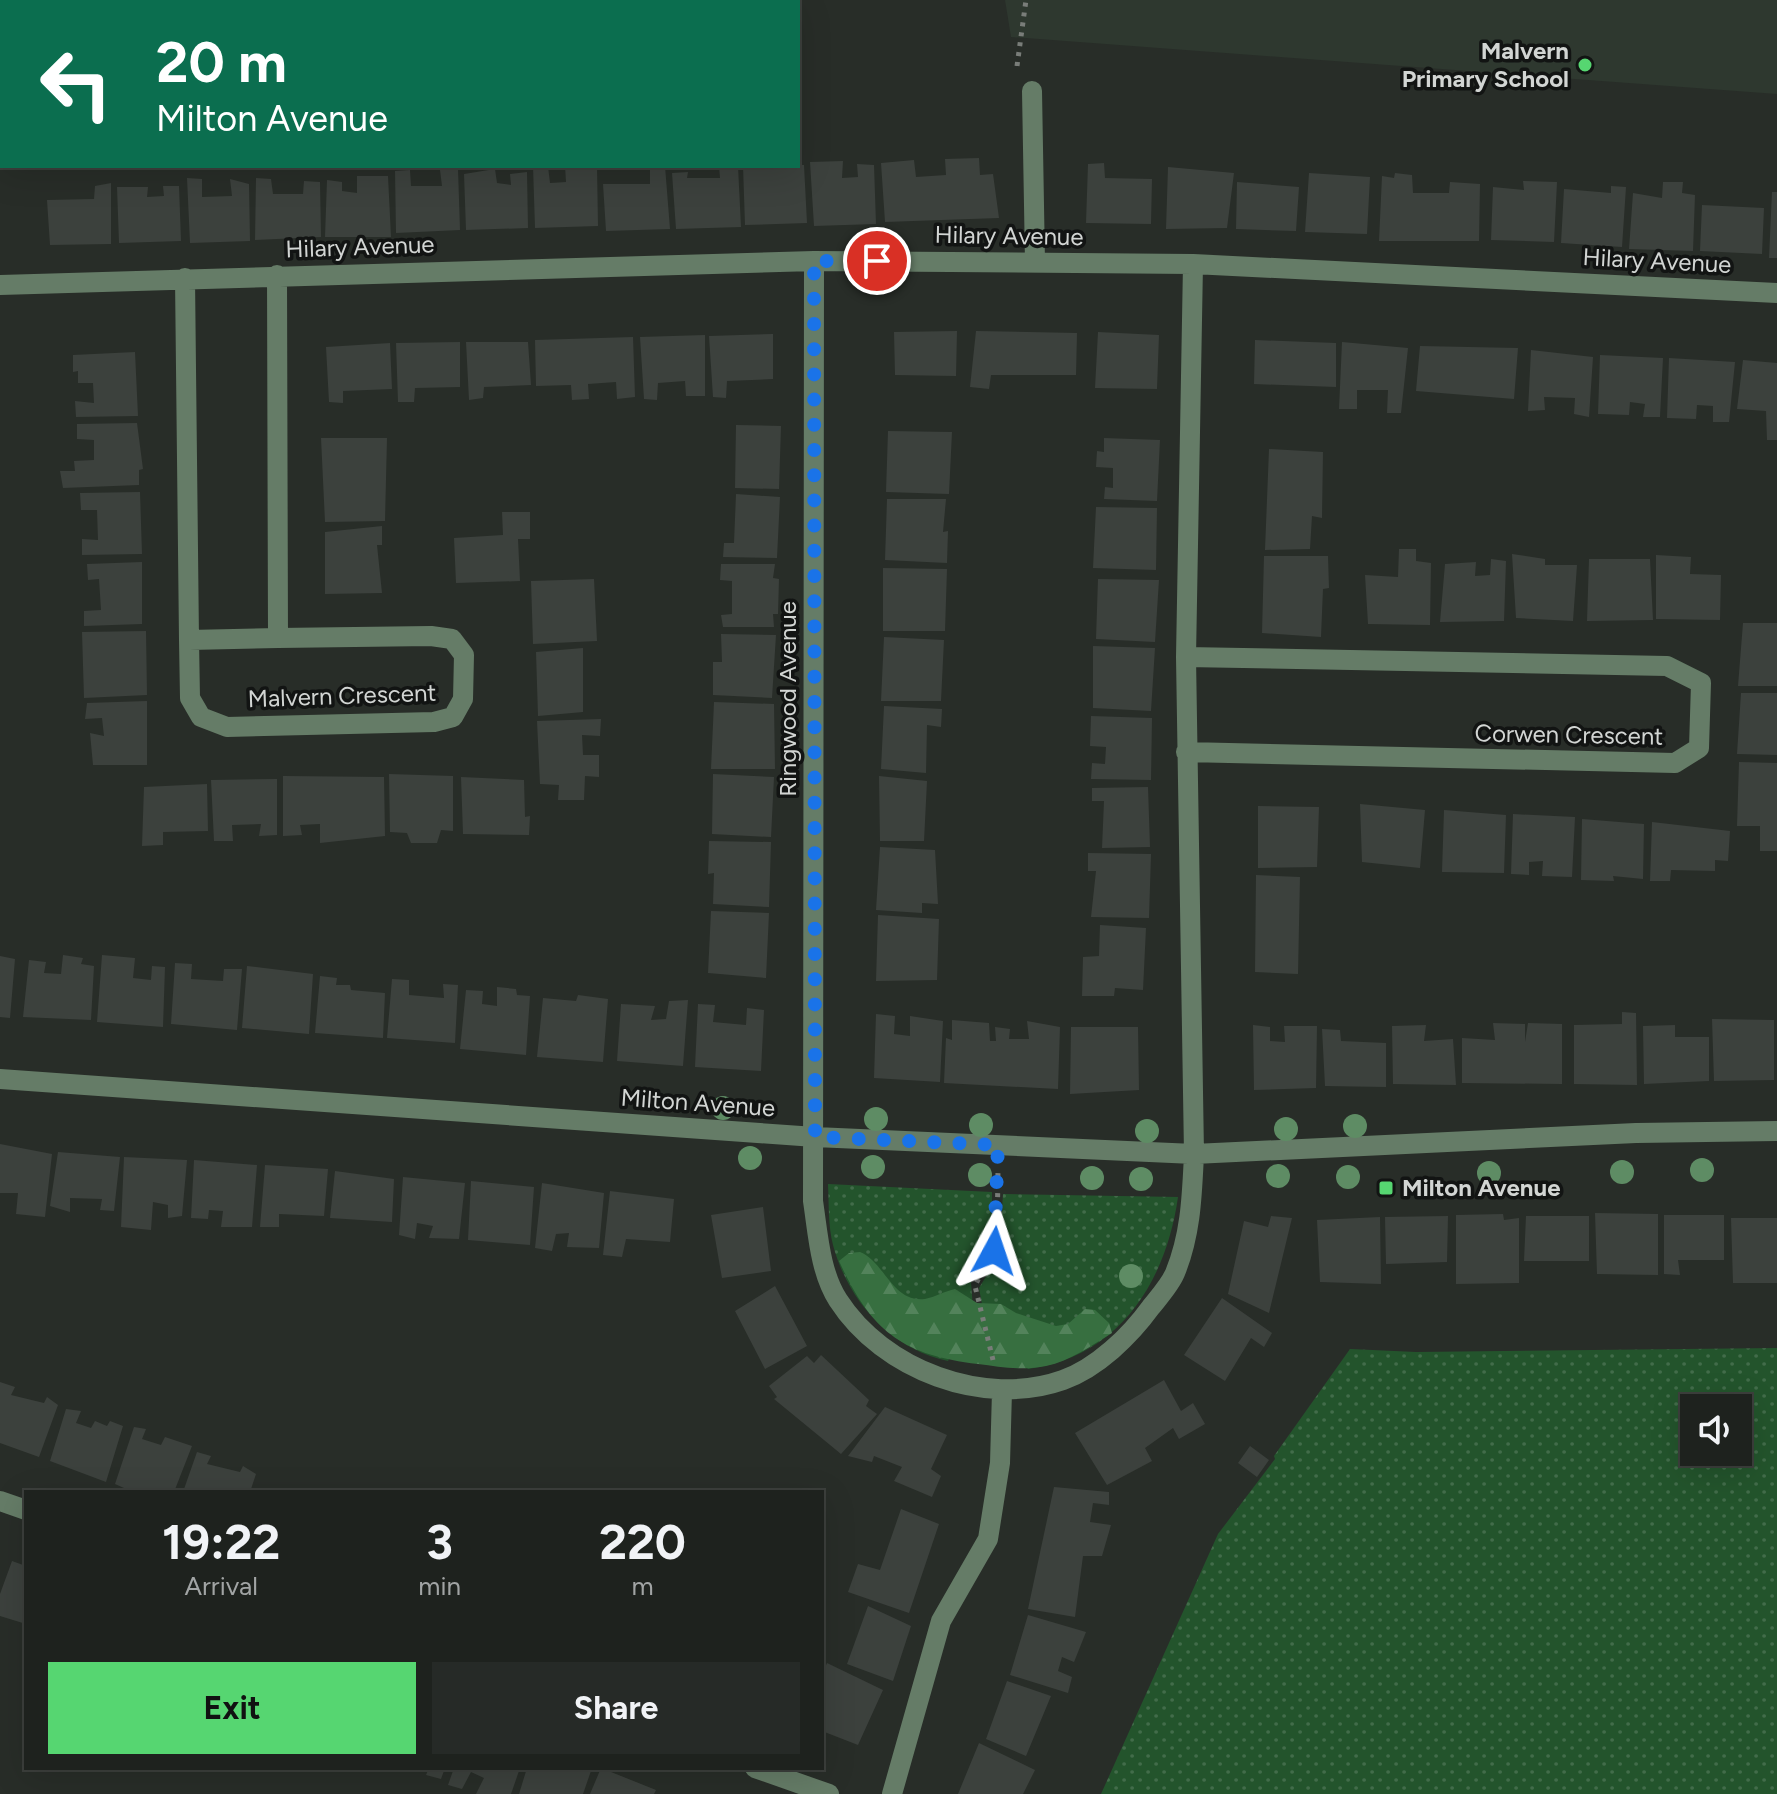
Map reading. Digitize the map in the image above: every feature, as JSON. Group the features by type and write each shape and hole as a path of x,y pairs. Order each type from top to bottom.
{"street":[{"path":"1032,91 1035,262"},
{"name":"Hilary Avenue","path":"0,285 814,261 1193,264 1777,293"},
{"name":"Ringwood Avenue","path":"814,261 813,1201 821,1257 837,1299 872,1340 913,1367 947,1380 1002,1391"},
{"path":"892,1794 941,1621 988,1539 1000,1463 1002,1391 1063,1380 1101,1358 1135,1328 1174,1276 1186,1242 1194,1154 1186,752 1193,264"},
{"path":"277,275 278,638"},
{"name":"Malvern Crescent","path":"185,278 189,640 190,698 201,717 227,727 434,722 453,717 463,699 464,655 452,639 431,636 189,640"},
{"name":"Corwen Crescent","path":"1186,657 1667,666 1701,683 1699,748 1675,763 1186,752"},
{"name":"Milton Avenue","path":"0,1079 815,1137 1194,1154 1636,1133 1777,1131"},
{"path":"0,1501 24,1509"},
{"path":"761,1770 829,1794"}],"path":[{"path":"1026,0 1016,80 1032,91"},
{"path":"998,1145 997,1240 975,1286 1002,1391"}],"shaded area":[{"name":"Malvern Primary School","path":"1005,0 1777,0 1777,94 1011,37"}],"green space":[{"path":"828,1184 992,1192 992,1242 971,1282 973,1309 948,1361 908,1346 875,1320 861,1303 849,1285 833,1245"},
{"path":"1003,1194 1178,1197 1162,1258 1133,1310 1112,1332 1088,1349 1060,1362 1028,1369 983,1310 979,1288 999,1255"},
{"path":"860,1252 876,1264 897,1289 914,1299 925,1299 955,1289 977,1303 1001,1304 1016,1313 1056,1326 1068,1324 1085,1309 1095,1310 1109,1323 1112,1333 1072,1357 1037,1367 995,1366 929,1354 892,1335 864,1305 839,1261 849,1253"},
{"path":"1777,1348 1777,1794 1101,1794 1218,1534 1275,1459 1274,1456 1350,1349 1416,1352"}],"building":[{"path":"979,158 980,175 993,174 999,218 885,222 881,163 914,160 916,177 946,175 945,159"},
{"path":"843,161 842,178 858,177 857,164 874,165 876,224 814,226 810,162"},
{"path":"1104,163 1105,178 1152,179 1151,224 1086,223 1088,164"},
{"path":"804,165 807,223 745,225 743,168 800,168"},
{"path":"1168,167 1234,173 1227,228 1166,229"},
{"path":"533,168 548,168 550,183 566,182 565,168 597,168 598,226 535,228"},
{"path":"650,168 665,168 670,229 606,231 603,184 650,184"},
{"path":"719,168 738,168 741,227 676,229 672,173 688,172 687,178 720,178"},
{"path":"458,169 460,230 396,233 395,171 410,170 411,186 442,186 440,170"},
{"path":"495,169 497,183 511,185 510,174 527,172 528,228 466,230 464,174"},
{"path":"1309,173 1370,177 1367,234 1305,232"},
{"path":"1395,173 1412,175 1413,193 1449,193 1450,182 1480,184 1479,241 1379,241 1382,176 1394,178"},
{"path":"357,176 388,176 391,237 325,237 327,180 342,182 342,191 357,193"},
{"path":"187,178 202,179 202,197 232,196 230,179 249,184 250,241 190,243"},
{"path":"256,178 271,179 273,194 303,194 304,181 320,182 321,237 255,240"},
{"path":"1523,181 1557,182 1554,242 1491,240 1493,187 1524,190"},
{"path":"1237,182 1299,187 1296,231 1236,229"},
{"path":"1663,182 1683,182 1682,193 1695,195 1693,251 1629,249 1633,193 1662,198"},
{"path":"111,183 111,244 50,245 47,200 94,199 95,186"},
{"path":"163,186 179,186 181,241 119,243 117,187 148,187 147,197 164,196"},
{"path":"1611,186 1626,187 1622,247 1561,243 1564,189 1611,193"},
{"path":"1772,192 1777,192 1777,258 1769,258"},
{"path":"1702,205 1764,208 1762,254 1700,251"},
{"path":"957,331 956,376 895,375 894,332"},
{"path":"976,331 1077,333 1076,375 991,375 989,389 970,387"},
{"path":"1098,332 1159,335 1157,389 1095,388"},
{"path":"773,334 773,379 727,381 726,398 713,397 709,336"},
{"path":"705,335 705,396 686,396 685,381 658,383 657,400 644,399 640,337"},
{"path":"633,337 635,397 617,399 616,382 588,384 589,399 572,400 571,385 536,386 535,340"},
{"path":"1255,340 1336,343 1336,387 1254,384"},
{"path":"460,342 460,387 415,388 414,402 398,402 396,343"},
{"path":"466,342 528,342 531,385 484,387 483,398 469,400"},
{"path":"1342,342 1408,348 1401,413 1387,413 1388,390 1357,390 1357,409 1339,409"},
{"path":"390,343 392,389 343,391 343,403 329,402 326,347"},
{"path":"1420,346 1518,348 1514,399 1416,391"},
{"path":"1531,350 1593,357 1589,417 1574,414 1575,398 1544,397 1545,410 1528,411"},
{"path":"135,352 138,416 76,417 75,401 94,403 93,383 78,383 78,371 73,372 73,355"},
{"path":"1600,355 1663,358 1660,417 1643,417 1645,404 1630,402 1629,415 1598,414"},
{"path":"1669,358 1735,362 1729,422 1713,422 1713,406 1697,405 1696,419 1667,418"},
{"path":"1743,360 1777,363 1777,440 1767,440 1766,411 1737,409"},
{"path":"137,423 143,469 139,470 139,485 63,488 60,471 75,471 74,461 94,460 94,440 77,439 77,424"},
{"path":"736,425 781,426 779,489 735,488"},
{"path":"888,431 952,432 949,494 886,492"},
{"path":"321,438 387,438 385,521 325,522"},
{"path":"1104,438 1160,440 1157,501 1104,499 1105,487 1113,488 1113,468 1096,467 1097,451 1104,452"},
{"path":"1269,449 1323,452 1322,518 1312,516 1310,549 1265,550"},
{"path":"140,492 142,554 82,555 82,539 98,540 97,510 81,510 80,493"},
{"path":"736,494 780,497 777,558 723,557 724,543 734,543"},
{"path":"887,499 946,499 943,532 948,531 947,563 885,560"},
{"path":"1096,507 1157,508 1156,570 1093,568"},
{"path":"502,512 530,512 530,539 518,539 520,581 456,583 454,538 503,535"},
{"path":"382,526 382,545 377,545 382,593 325,594 325,532"},
{"path":"1399,549 1416,549 1416,561 1431,563 1430,625 1368,624 1365,575 1398,577"},
{"path":"1512,554 1545,559 1545,565 1577,565 1573,621 1516,618"},
{"path":"1656,555 1691,557 1690,574 1721,575 1720,620 1656,619"},
{"path":"1264,556 1328,556 1329,588 1323,589 1321,637 1262,633"},
{"path":"1491,559 1506,561 1504,621 1440,622 1445,564 1476,562 1475,576 1490,575"},
{"path":"1589,559 1650,559 1653,620 1587,621"},
{"path":"142,562 142,624 84,626 84,611 101,610 99,579 88,580 87,564"},
{"path":"721,564 775,564 773,578 779,579 778,614 773,614 774,627 723,627 721,615 732,614 732,581 720,580"},
{"path":"883,568 947,569 945,631 883,631"},
{"path":"594,579 597,641 533,644 531,581"},
{"path":"1098,579 1159,580 1155,642 1096,639"},
{"path":"1743,623 1777,623 1777,686 1738,686"},
{"path":"146,631 147,695 84,698 82,632"},
{"path":"721,634 776,635 772,698 713,695 713,662 722,662"},
{"path":"884,637 944,640 941,701 881,701"},
{"path":"1093,646 1155,648 1151,711 1093,708"},
{"path":"583,648 583,712 538,716 536,652"},
{"path":"1741,693 1777,693 1777,755 1737,754"},
{"path":"147,701 147,765 93,765 90,733 104,736 102,718 85,719 87,703"},
{"path":"714,702 774,704 775,769 711,769"},
{"path":"884,706 942,709 941,727 927,725 926,773 881,769"},
{"path":"1091,716 1152,718 1151,780 1091,779 1092,763 1105,764 1106,747 1090,746"},
{"path":"601,719 600,736 582,735 583,755 599,755 599,777 585,776 584,800 558,800 559,785 540,784 537,721"},
{"path":"1739,762 1777,763 1777,851 1760,851 1760,826 1737,826"},
{"path":"389,774 453,776 453,831 441,830 437,843 411,843 407,833 390,832"},
{"path":"713,774 774,777 771,837 712,834"},
{"path":"283,776 384,777 385,836 320,843 320,824 300,825 302,835 283,836"},
{"path":"879,776 927,781 924,841 880,841"},
{"path":"461,777 524,780 525,817 530,816 529,835 463,834"},
{"path":"277,779 277,835 259,836 261,824 232,825 233,841 214,841 211,780"},
{"path":"207,784 208,831 163,832 163,845 142,846 144,787"},
{"path":"1148,787 1150,847 1102,848 1104,801 1092,801 1092,788"},
{"path":"1360,804 1425,810 1420,868 1362,862"},
{"path":"1258,806 1319,807 1317,867 1258,868"},
{"path":"1444,810 1506,815 1504,873 1442,872"},
{"path":"1513,814 1575,817 1572,877 1542,876 1543,861 1529,862 1529,875 1511,874"},
{"path":"1582,819 1644,824 1643,879 1613,876 1614,881 1581,880"},
{"path":"1652,822 1730,831 1728,861 1715,860 1715,871 1671,870 1670,881 1650,881"},
{"path":"709,841 771,842 769,907 713,904 714,873 708,874"},
{"path":"880,847 935,850 938,904 922,903 922,913 876,910"},
{"path":"1088,853 1151,854 1149,918 1091,917 1096,871 1088,871"},
{"path":"1256,875 1300,877 1298,974 1255,972"},
{"path":"711,911 769,913 766,978 708,973"},
{"path":"878,915 939,919 937,980 876,981"},
{"path":"1100,925 1146,928 1143,990 1115,988 1114,996 1082,996 1083,957 1099,956"},
{"path":"63,955 83,958 81,964 94,966 91,1020 23,1017 29,960 46,962 44,973 61,974"},
{"path":"102,955 135,958 133,978 151,980 152,966 165,967 163,1027 97,1022"},
{"path":"0,956 15,959 10,1018 0,1017"},
{"path":"175,963 192,964 191,979 223,981 224,969 242,969 237,1030 171,1024"},
{"path":"247,966 313,974 309,1034 242,1028"},
{"path":"320,976 337,978 336,985 350,985 351,990 385,993 383,1038 315,1033"},
{"path":"392,979 409,980 409,995 444,998 443,984 458,985 455,1043 387,1038"},
{"path":"497,987 516,989 517,995 530,996 526,1055 460,1049 466,990 483,991 482,1004 497,1006"},
{"path":"578,995 608,999 603,1062 537,1057 543,998 576,1001"},
{"path":"688,1000 683,1066 617,1061 621,1004 655,1006 651,1020 666,1019 669,1001"},
{"path":"698,1004 715,1005 713,1022 746,1025 747,1008 764,1010 761,1071 695,1067"},
{"path":"1622,1012 1636,1013 1637,1085 1574,1084 1574,1025 1622,1024"},
{"path":"876,1014 895,1016 894,1034 910,1036 910,1016 943,1021 940,1082 874,1078"},
{"path":"1712,1019 1774,1020 1774,1080 1714,1081"},
{"path":"952,1020 989,1023 990,1041 996,1041 995,1027 1010,1029 1009,1039 1029,1039 1027,1021 1060,1027 1058,1089 944,1083 946,1038 952,1040"},
{"path":"1493,1023 1525,1024 1525,1042 1528,1023 1562,1024 1562,1084 1462,1083 1462,1038 1495,1040"},
{"path":"1253,1025 1270,1027 1270,1041 1285,1042 1284,1026 1317,1026 1316,1088 1254,1090"},
{"path":"1426,1025 1424,1041 1453,1039 1456,1085 1393,1084 1392,1026"},
{"path":"1675,1025 1675,1037 1709,1037 1709,1081 1644,1084 1643,1026"},
{"path":"1071,1027 1138,1027 1139,1090 1070,1094"},
{"path":"1322,1029 1340,1030 1341,1041 1386,1043 1386,1087 1325,1086"},
{"path":"0,1144 52,1154 45,1217 16,1214 18,1193 0,1193"},
{"path":"58,1152 120,1157 114,1211 100,1210 102,1199 70,1198 70,1212 50,1206"},
{"path":"124,1157 187,1160 182,1216 168,1218 168,1205 153,1202 151,1230 121,1227"},
{"path":"194,1160 257,1165 252,1227 221,1227 223,1211 209,1210 208,1219 191,1218"},
{"path":"265,1165 328,1169 324,1216 279,1214 279,1227 260,1227"},
{"path":"335,1171 394,1179 392,1222 330,1218"},
{"path":"403,1177 465,1183 459,1239 429,1238 433,1226 417,1223 415,1239 399,1235"},
{"path":"471,1181 534,1187 530,1245 468,1240"},
{"path":"542,1183 604,1193 599,1248 567,1247 569,1233 556,1234 552,1251 535,1248"},
{"path":"610,1191 674,1199 670,1242 626,1239 622,1257 603,1255"},
{"path":"763,1207 771,1271 722,1278 711,1215"},
{"path":"1595,1213 1658,1214 1658,1275 1597,1274"},
{"path":"1503,1214 1504,1220 1519,1218 1519,1283 1456,1284 1456,1215"},
{"path":"1664,1215 1724,1215 1724,1260 1678,1260 1680,1275 1664,1274"},
{"path":"1271,1216 1292,1218 1269,1313 1228,1294 1244,1221 1268,1227"},
{"path":"1448,1216 1447,1262 1386,1264 1385,1217"},
{"path":"1526,1216 1589,1216 1589,1261 1524,1261"},
{"path":"1380,1217 1381,1284 1320,1282 1317,1220"},
{"path":"1731,1218 1777,1218 1777,1283 1733,1283"},
{"path":"775,1286 807,1346 765,1369 735,1311"},
{"path":"1222,1298 1272,1333 1264,1347 1251,1338 1225,1381 1184,1355"},
{"path":"821,1355 869,1400 866,1406 877,1414 841,1454 774,1399 777,1397 769,1386 807,1356 814,1363"},
{"path":"1164,1380 1181,1411 1193,1403 1205,1424 1179,1439 1173,1428 1145,1448 1152,1461 1107,1485 1075,1433"},
{"path":"0,1382 15,1387 11,1395 44,1403 47,1397 58,1405 39,1457 0,1443"},
{"path":"885,1407 947,1435 931,1469 941,1476 932,1497 894,1481 902,1467 874,1456 872,1462 848,1456"},
{"path":"66,1409 81,1411 76,1423 91,1428 95,1421 107,1426 110,1421 123,1426 106,1482 50,1461"},
{"path":"134,1427 146,1429 142,1439 161,1445 165,1437 192,1446 175,1490 128,1490 115,1484"},
{"path":"1250,1446 1269,1460 1257,1477 1238,1463"},
{"path":"197,1452 211,1456 207,1464 240,1472 243,1466 256,1474 251,1490 184,1490"},
{"path":"1054,1487 1109,1492 1109,1505 1093,1503 1090,1522 1111,1525 1102,1556 1083,1556 1075,1617 1028,1609"},
{"path":"901,1509 939,1524 909,1613 848,1592 858,1564 880,1570"},
{"path":"12,1561 24,1565 24,1623 0,1616 0,1594"},
{"path":"868,1606 911,1626 893,1681 847,1664"},
{"path":"1028,1615 1086,1632 1074,1662 1062,1657 1058,1671 1072,1677 1068,1693 1010,1675"},
{"path":"827,1663 883,1690 858,1745 824,1732 824,1670"},
{"path":"1007,1681 1051,1696 1026,1756 986,1739"},
{"path":"979,1743 1035,1770 1023,1794 958,1794"},
{"path":"428,1770 444,1770 441,1779 426,1775"},
{"path":"453,1770 519,1770 511,1794 476,1794 484,1778 471,1772 462,1789 448,1785"},
{"path":"526,1770 591,1770 583,1794 519,1794"},
{"path":"600,1770 656,1790 654,1794 590,1794"}],"place":[{"name":"Malvern Primary School","path":"1585,65"},
{"name":"Milton Avenue","path":"1386,1188"}],"route":[{"path":"877,261 814,261 815,1137 998,1145 997,1240 994,1251"}]}
